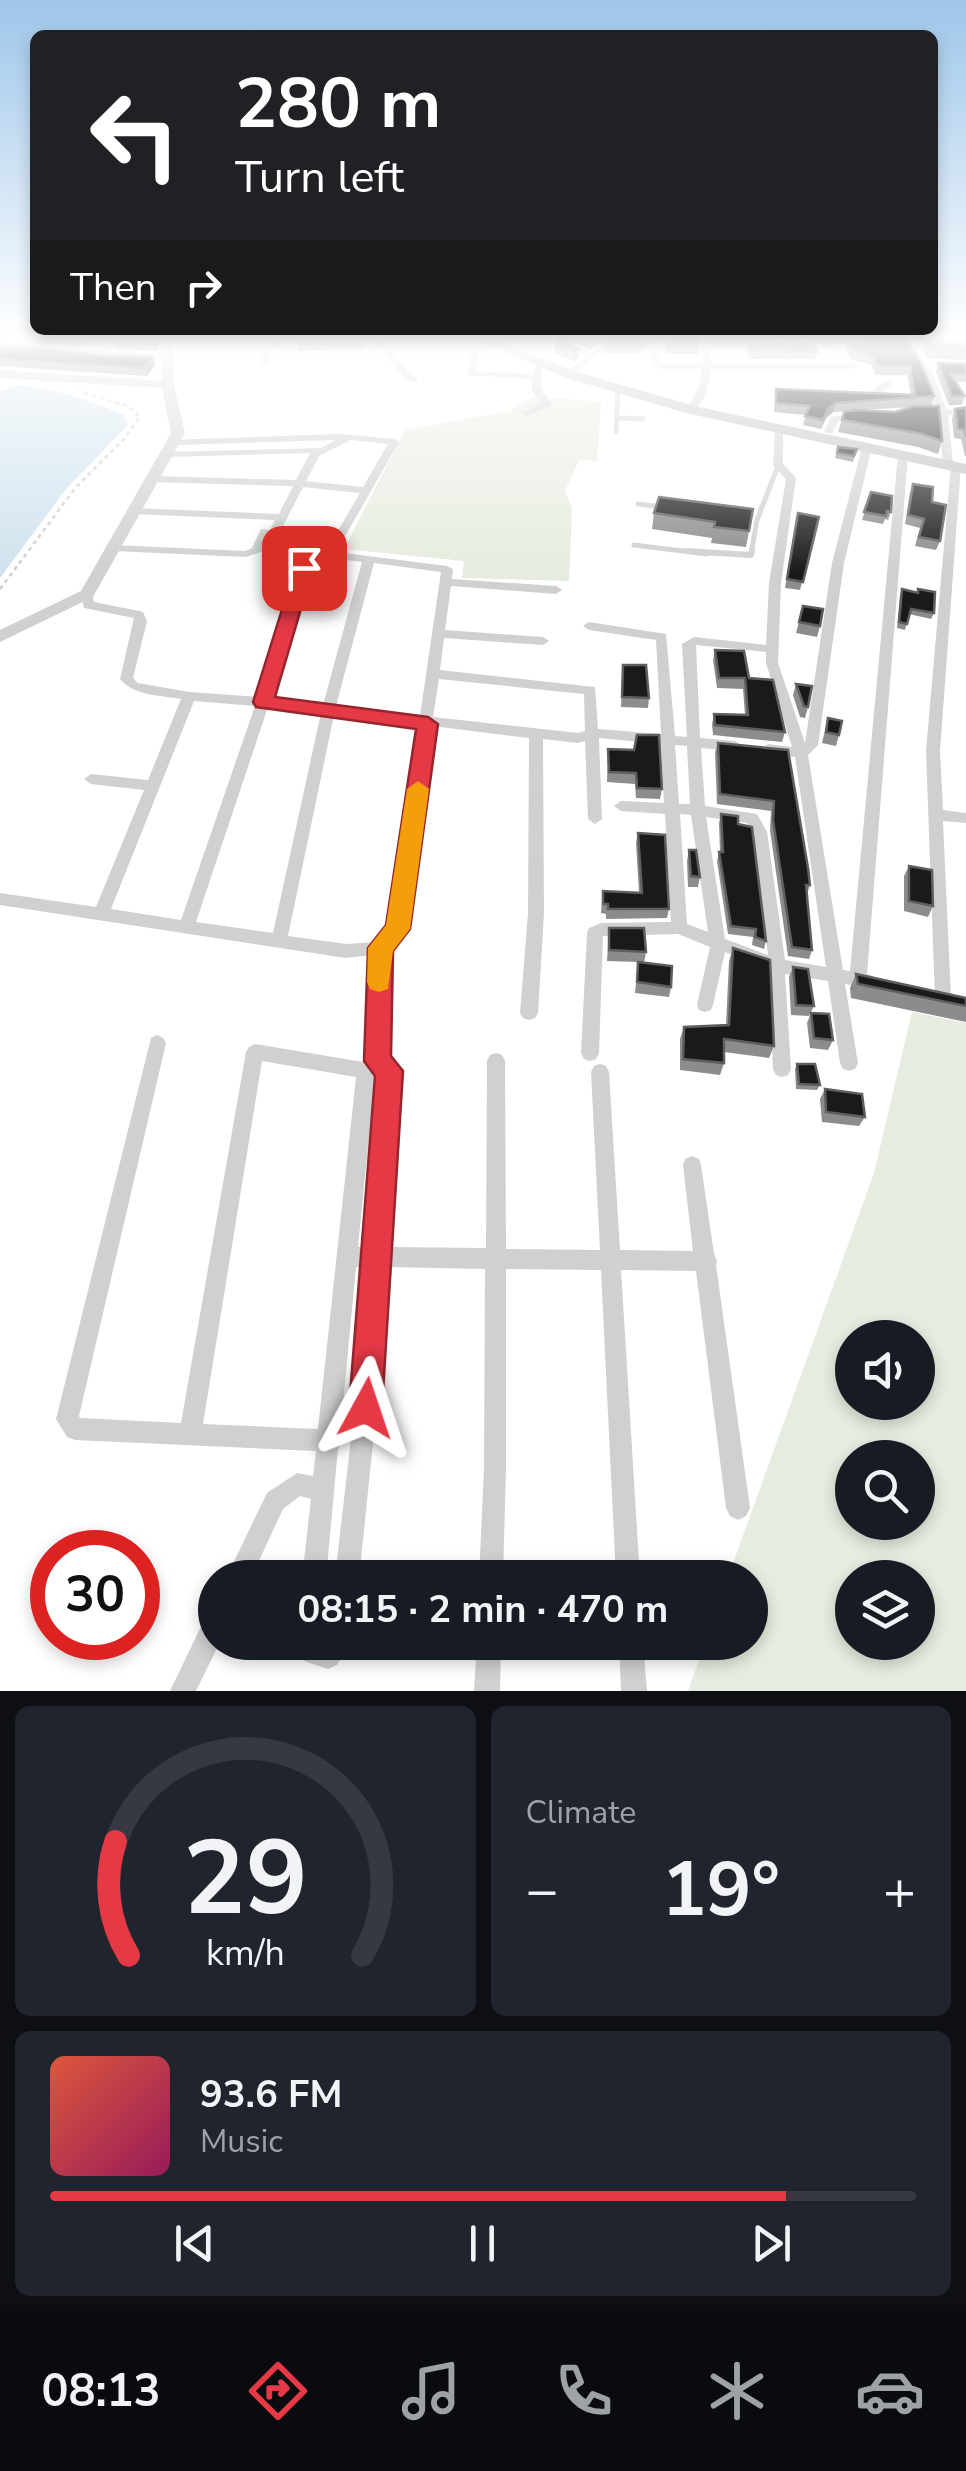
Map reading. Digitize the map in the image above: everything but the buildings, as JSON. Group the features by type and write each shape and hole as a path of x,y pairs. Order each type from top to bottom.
{"main road":[{"path":"720,416 956,466"}],"street":[{"path":"0,637 87,594 178,433 174,416"},
{"path":"830,432 832,416"},
{"path":"944,416 946,442 956,466 933,751 937,815 935,996 966,1003"},
{"path":"778,428 778,466 791,478 775,583 772,662 801,753 832,973 849,1062"},
{"path":"169,448 349,437 394,442 329,555"},
{"path":"113,548 254,553 319,453 349,437"},
{"path":"946,442 966,444"},
{"path":"87,594 88,605 139,615 141,621 126,680 134,687 428,724 578,738 594,733 801,753 811,745 838,564 867,447"},
{"path":"169,448 319,453"},
{"path":"858,979 904,456"},
{"path":"152,479 300,483 364,490"},
{"path":"134,511 275,516"},
{"path":"275,516 267,547 443,566 448,572 398,929 380,948 372,1066 316,1560"},
{"path":"279,941 328,710 369,559"},
{"path":"186,927 304,568 298,561 275,560"},
{"path":"446,582 556,590"},
{"path":"589,626 690,642 771,649"},
{"path":"440,634 543,641"},
{"path":"662,637 680,928"},
{"path":"690,642 698,810 718,944 705,1005"},
{"path":"434,674 590,690 595,819"},
{"path":"101,914 189,696"},
{"path":"530,1012 536,913 536,734"},
{"path":"91,779 152,786"},
{"path":"621,806 748,816 760,832 782,1070"},
{"path":"937,815 966,818"},
{"path":"0,899 346,951 380,948"},
{"path":"627,1560 612,1261 595,1062 595,934 601,929 680,928 775,965 892,987"},
{"path":"157,1043 68,1419 75,1430 331,1440"},
{"path":"190,1434 255,1052 389,1071 378,1258 349,1560"},
{"path":"492,1560 496,1061"},
{"path":"692,1165 738,1508"},
{"path":"349,1257 707,1261"},
{"path":"247,1560 275,1500 297,1484 324,1490"},
{"path":"184,1691 199,1660"},
{"path":"487,1691 488,1660"},
{"path":"632,1660 634,1691"}],"lane":[{"path":"616,432 617,418 644,419"},
{"path":"634,545 751,555 757,520 778,466"},
{"path":"638,504 672,508"},
{"path":"740,517 757,520"}],"path":[{"path":"0,589 76,488 126,438 139,416"}],"shaded area":[{"path":"482,416 600,416 597,461 579,460 565,491 572,508 569,581 462,578 464,561 344,549 405,430"},
{"path":"912,1012 966,1023 966,1691 688,1691 699,1660 768,1660 768,1560 734,1560 874,1173"}],"water":[{"path":"0,416 124,416 128,425 66,489 0,578"}],"slow traffic":[{"path":"379,982 380,948 398,929 418,789"}],"route":[{"path":"304,568 263,702 428,724 398,929 380,948 377,1061 389,1071 366,1408"}]}
